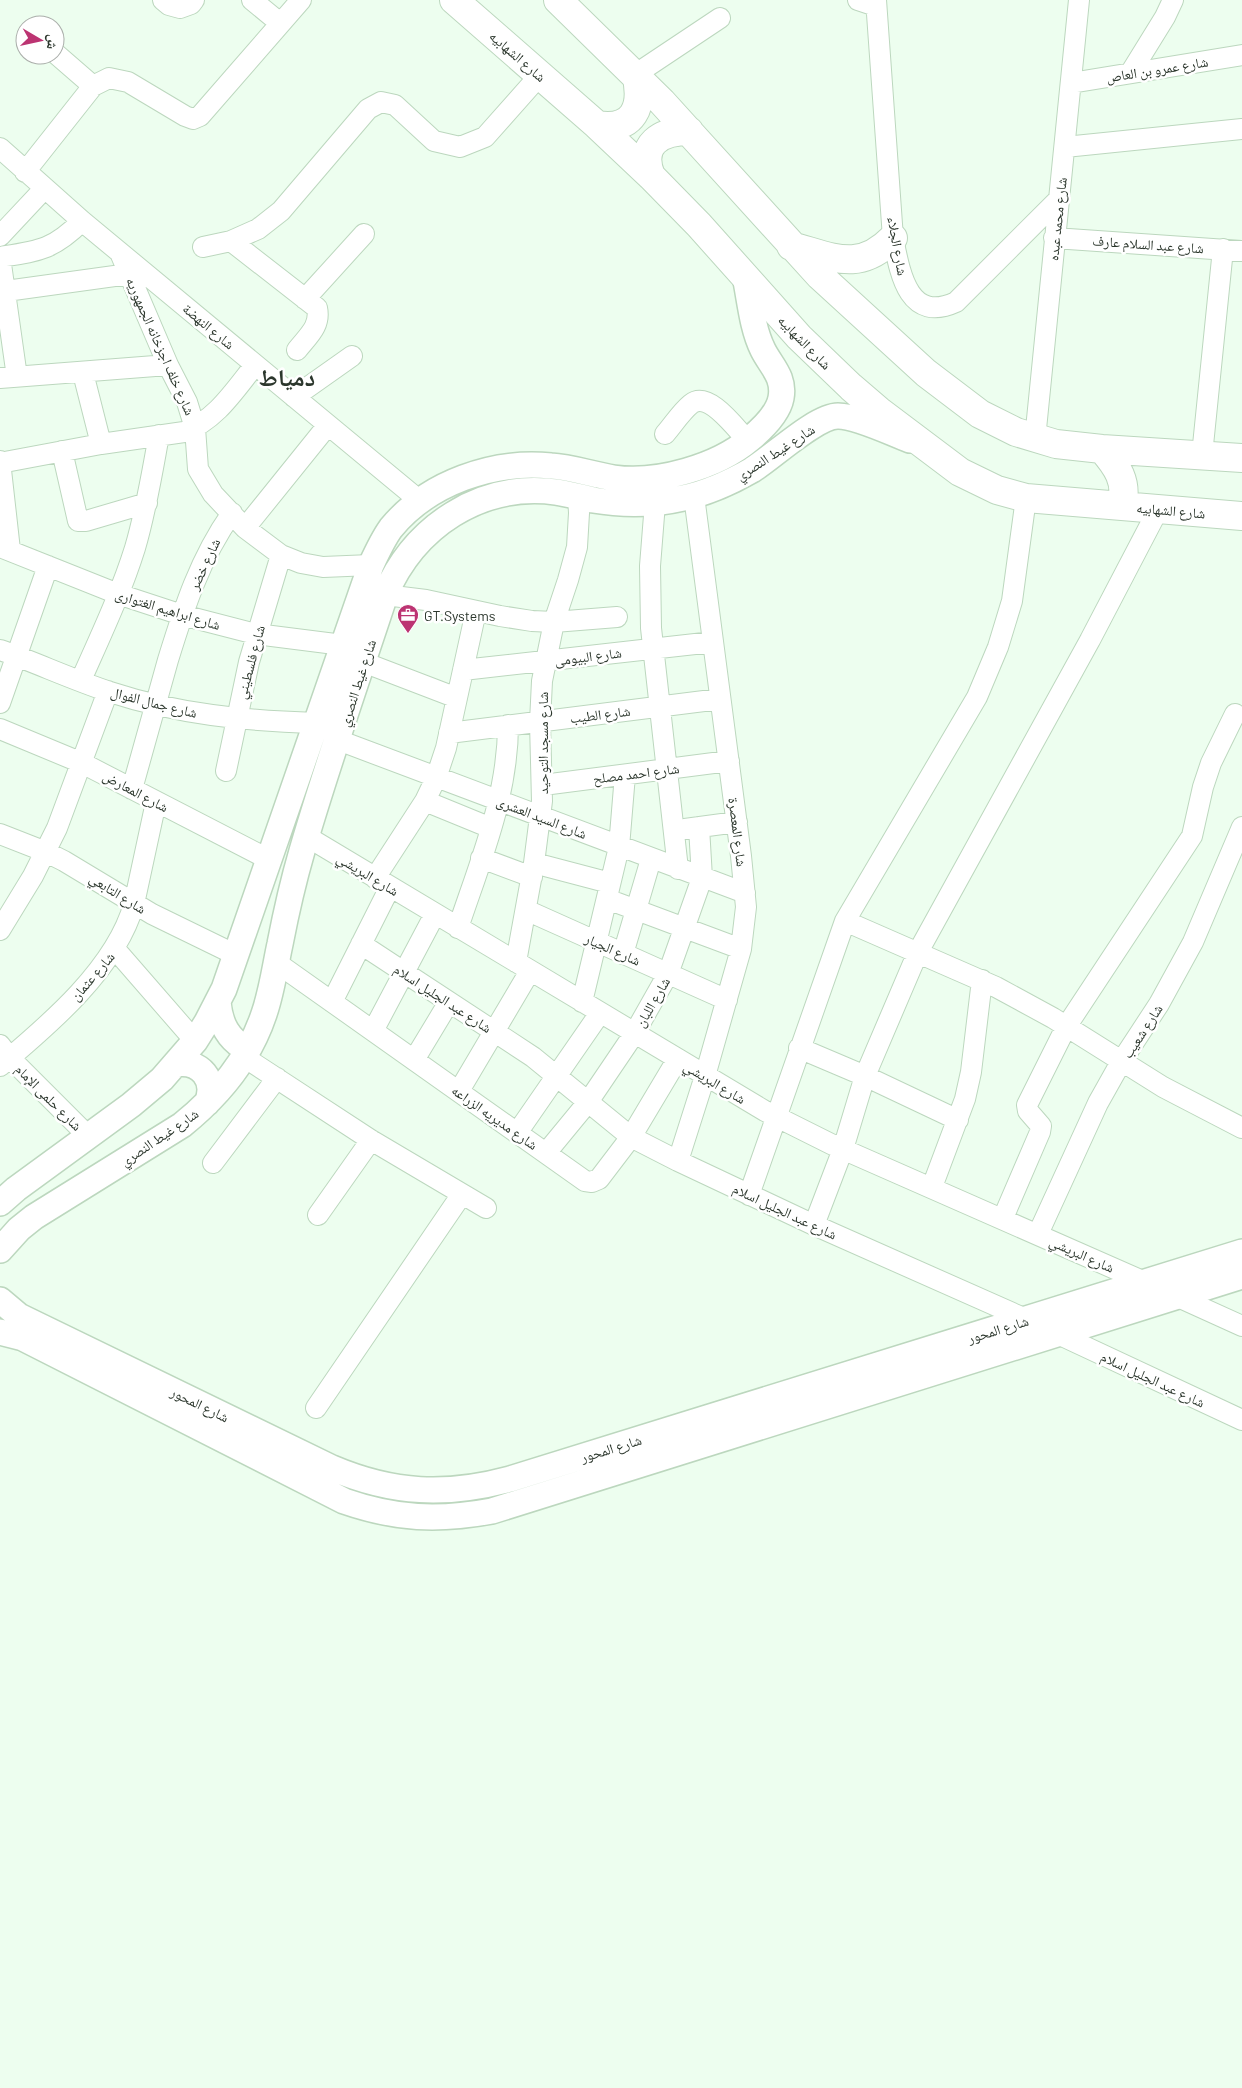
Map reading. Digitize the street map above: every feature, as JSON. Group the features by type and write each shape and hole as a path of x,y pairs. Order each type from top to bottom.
{"highway":[{"name":"شارع الشهابيه","path":"454,0 597,125 651,176 824,362 879,411 956,469 996,490 1026,498 1242,516"},
{"path":"558,0 636,74 820,276 944,388 980,414 1016,432 1056,444 1102,449 1242,458"},
{"path":"597,125 608,127 619,125 629,119 636,110 640,99 636,74"},
{"path":"651,176 646,165 648,153 654,142 663,134 689,130"},
{"path":"791,246 841,259 856,260 870,256 882,249 893,238"},
{"path":"1102,449 1122,478 1124,492 1122,505"}],"main road":[{"name":"شارع غيط النصري","path":"1,1200 147,1093 176,1064 195,1041 218,1002 372,565 390,529 404,514 420,502 454,482 492,470 511,466 551,466 616,478 650,477 686,470 711,462 724,457 748,441 776,410 781,399 782,387 779,375 763,350 757,334 746,276"},
{"path":"776,410 788,409 797,414 802,424 800,435"},
{"name":"شارع غيط النصري","path":"0,1250 19,1229 34,1217 182,1125 207,1103 246,1053 264,1016 277,963 291,891 306,836 385,595 399,566 419,541 449,516 468,506 489,498 511,493 556,492 624,504 655,503 694,496 728,482 754,468 800,435 828,418 838,416 865,422 926,446"},
{"path":"218,1002 220,1017 226,1031 246,1053"},
{"path":"176,1064 193,1064 206,1075 211,1092 207,1103"},
{"name":"شارع المحور","path":"0,1300 19,1316 332,1468 375,1484 420,1491 466,1489 510,1479 1028,1320 1242,1252"},
{"name":"شارع المحور","path":"0,1332 23,1338 344,1502 392,1515 442,1518 492,1510 1242,1276"}],"street":[{"path":"163,0 168,5 180,8 191,4 194,0"},
{"path":"252,0 280,24"},
{"path":"25,172 93,86 110,78 128,82 193,119 200,116 301,0"},
{"name":"شارع محمد عبده","path":"1035,439 1079,0"},
{"path":"1131,72 1165,18 1173,0"},
{"name":"شارع الجلاء","path":"870,2 893,238 899,268 906,288 923,306 944,308 956,302 1058,200"},
{"path":"636,74 720,18"},
{"name":"شارع عمرو بن العاص","path":"1071,82 1242,55"},
{"path":"65,62 93,86"},
{"path":"203,247 231,241 258,229 281,211 368,109 381,102 395,105 434,141 460,147 485,137 540,75"},
{"path":"1065,147 1242,129"},
{"name":"شارع النهضة","path":"0,148 44,189 420,502"},
{"path":"0,236 44,189"},
{"path":"82,221 70,233 40,251 0,258 6,291 9,378 168,365"},
{"path":"305,298 364,234"},
{"name":"شارع عبد السلام عارف","path":"1054,238 1232,250"},
{"path":"231,241 317,308 319,317 316,327 298,350"},
{"path":"1202,455 1232,250"},
{"name":"شارع خلف اجزخانه الجمهوريه","path":"119,251 168,365 187,402 195,428 198,469 213,494 245,528 281,556 301,563 323,567 372,565"},
{"path":"6,291 129,274"},
{"path":"294,397 352,356"},
{"path":"5,548 0,462 101,444 184,432 195,428 214,414 256,365"},
{"path":"83,373 101,444"},
{"path":"665,434 691,403 702,400 713,404 748,441"},
{"path":"245,528 328,425"},
{"path":"81,680 135,549 147,503 159,435"},
{"path":"62,451 78,521 86,522 147,503"},
{"name":"شارع مسجد التوحيد","path":"523,967 526,910 541,817 543,785 540,722 545,661 554,622 577,547 579,530 578,496"},
{"name":"شارع المعصرة","path":"678,1162 727,1000 741,949 746,922 746,893 694,496"},
{"path":"750,1195 799,1048 845,921 977,697 998,648 1012,601 1026,498"},
{"path":"655,503 650,581 654,649 678,869"},
{"path":"814,1225 843,1149 865,1076 918,952 1090,640 1159,508"},
{"name":"شارع خضر","path":"132,790 182,615 202,563 220,529 232,514"},
{"name":"شارع ابراهيم الغتوارى","path":"5,548 118,594 182,615 256,634 343,645"},
{"name":"شارع فلسطيني","path":"226,771 236,718 256,634 281,556"},
{"path":"0,703 8,653 48,566"},
{"path":"385,595 426,600 511,618 554,622 617,617"},
{"path":"332,1002 361,944 382,882 436,778 449,733 476,610"},
{"name":"شارع البيومى","path":"463,670 713,642"},
{"name":"شارع جمال الفوال","path":"8,653 108,691 155,705 236,718 316,723"},
{"path":"363,662 457,698"},
{"path":"0,930 46,852 63,813 108,691"},
{"name":"شارع الطيب","path":"449,733 720,700"},
{"path":"1002,1218 1040,1132 1041,1126 1028,1111 1027,1105 1066,1027 1192,836 1203,787 1211,763 1235,714"},
{"path":"458,928 499,801 507,756 508,726"},
{"name":"شارع المعارض","path":"0,729 82,762 132,790 268,859"},
{"name":"شارع السيد العشرى","path":"338,740 619,847 746,893"},
{"name":"شارع احمد مصلح","path":"543,785 729,762"},
{"path":"582,1002 619,847 625,775"},
{"path":"425,801 491,828"},
{"name":"شارع عثمان","path":"3,1056 55,1017 115,949 130,919 156,802"},
{"path":"674,831 736,822"},
{"name":"شارع اللبان","path":"546,1154 588,1102 634,1034 668,974 702,878 699,827"},
{"name":"شارع شعيب","path":"1038,1234 1085,1130 1121,1062 1159,1004 1185,958 1208,910 1242,827"},
{"name":"شارع التابعي","path":"0,834 46,852 82,871 134,904 236,955"},
{"name":"شارع البريشي","path":"306,836 677,1060 777,1117 843,1149 1147,1283"},
{"path":"481,858 609,891 636,910 741,949"},
{"path":"623,954 651,859"},
{"name":"شارع الجيار","path":"526,910 727,1000"},
{"path":"373,1031 434,914"},
{"path":"845,921 982,980 1025,1002 1163,1087 1242,1128"},
{"name":"شارع عبد الجليل اسلام","path":"361,944 494,1031 557,1075 631,1137 678,1162 814,1225 1028,1320 1242,1420"},
{"path":"115,949 195,1041"},
{"name":"شارع مديريه الزراعه","path":"277,963 546,1154 582,1179 592,1182 599,1179 631,1137 677,1060"},
{"path":"458,1091 494,1031 523,967"},
{"path":"932,1187 958,1120 971,1072 982,980"},
{"path":"414,1060 450,1002"},
{"path":"517,1133 600,1013"},
{"path":"799,1048 865,1076 958,1120"},
{"path":"246,1053 277,1078 371,1140 486,1208"},
{"name":"شارع حلمى الإمام","path":"3,1056 88,1136"},
{"path":"213,1163 277,1078"},
{"path":"318,1216 371,1140"},
{"path":"316,1408 462,1194"},
{"path":"1178,1297 1242,1326"}],"place":[{"name":"GT.Systems","path":"408,634"}],"district":[{"name":"دمياط","path":"287,376"}]}
